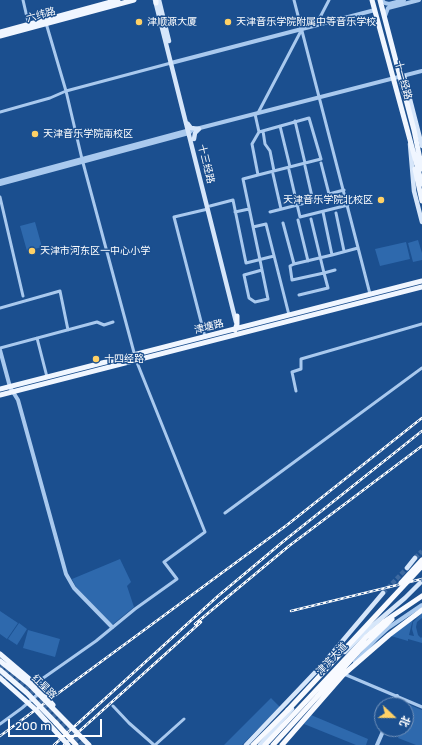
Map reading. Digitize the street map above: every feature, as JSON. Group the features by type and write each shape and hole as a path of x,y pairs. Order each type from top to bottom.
{"highway":[{"path":"363,631 422,560"},
{"path":"363,631 422,566"},
{"name":"津滨大道","path":"265,745 366,637 385,621 422,596"},
{"path":"273,745 368,642 405,607"},
{"path":"282,745 343,675 389,635 422,610"},
{"name":"津滨大道","path":"256,745 363,631"},
{"path":"253,745 288,710"},
{"name":"红星路","path":"56,723 76,745"}],"main road":[{"name":"六纬路","path":"0,36 118,0"},
{"name":"六纬路","path":"46,21 134,0"},
{"name":"十一经路","path":"372,0 410,141 419,167"},
{"name":"十一经路","path":"381,0 402,76 414,130 419,167"},
{"name":"十三经路","path":"157,1 236,316"},
{"name":"六纬路","path":"0,32 29,26"},
{"name":"十三经路","path":"173,62 187,123 194,139 209,207"},
{"path":"402,76 422,146"},
{"path":"190,130 199,129"},
{"path":"194,139 195,133 199,129"},
{"path":"414,130 422,156"},
{"path":"410,141 414,191 422,222"},
{"path":"419,167 422,184"},
{"path":"419,167 422,201"},
{"name":"津塘路","path":"238,330 371,296 422,280"},
{"name":"津塘路","path":"0,389 11,389 371,296 422,287"},
{"path":"236,316 238,330"},
{"path":"227,334 233,326 236,316"},
{"name":"津塘路","path":"0,395 11,389 47,377 135,357 205,337 227,334"},
{"path":"406,568 415,558"},
{"name":"津滨大道","path":"363,631 405,598 420,583"},
{"path":"246,745 323,664 383,593"},
{"path":"260,745 363,631"},
{"path":"0,654 34,683 50,700 62,717"},
{"name":"红星路","path":"0,661 24,680 89,745"},
{"name":"红星路","path":"0,670 27,693 56,723"},
{"path":"0,678 36,710 68,745"},
{"path":"9,678 36,710"},
{"path":"45,719 76,745"}],"street":[{"path":"23,0 29,26"},
{"path":"294,0 371,296"},
{"path":"316,25 329,0"},
{"path":"381,0 389,4 404,0"},
{"path":"385,18 385,13 388,8 419,0"},
{"path":"0,112 50,98 66,91 375,10"},
{"path":"0,724 22,708 45,688 39,681 96,641 112,627 176,579 164,562 205,532 135,357 66,91 46,21"},
{"path":"281,209 270,151 265,144 256,113 302,29"},
{"path":"199,129 422,71"},
{"path":"258,175 252,144 261,131 309,118 321,159 289,169 243,179 249,209 260,260 268,299 255,302 249,298 244,275 262,270"},
{"path":"270,212 313,200 296,122"},
{"path":"280,126 300,217 348,206"},
{"path":"0,184 190,130"},
{"path":"0,181 83,160"},
{"path":"321,163 328,194 344,190"},
{"path":"0,197 23,296"},
{"path":"205,337 174,217 233,200 246,263 274,256"},
{"path":"235,212 249,209"},
{"path":"322,212 332,254"},
{"path":"336,213 344,251"},
{"path":"300,295 328,288 311,219"},
{"path":"298,220 308,261"},
{"path":"283,223 294,264"},
{"path":"253,227 266,224 289,316"},
{"path":"335,270 292,280 290,266 358,248"},
{"path":"0,308 60,291 68,330"},
{"path":"112,627 74,588 66,574 18,400 11,389 0,349 97,322 104,325 113,322"},
{"path":"296,391 292,372 301,369 301,359 422,324"},
{"path":"37,338 47,377"},
{"path":"225,513 422,368"},
{"path":"285,745 315,708 377,638 422,605"},
{"path":"323,664 422,706"},
{"path":"113,706 129,723 156,745 184,719"}],"shaded area":[{"path":"35,222 42,247 27,251 20,226"},
{"path":"418,240 422,253 422,260 413,262 408,243"},
{"path":"406,242 410,259 380,266 375,249"},
{"path":"120,559 131,582 127,586 134,607 112,625 76,587 72,579"},
{"path":"0,611 18,623 7,639 0,634"},
{"path":"422,613 422,618 417,622 416,627 418,635 421,638 422,637 422,643 391,636 413,619 409,635 414,636 412,629 413,622"},
{"path":"19,623 27,629 17,645 8,639"},
{"path":"28,630 60,639 55,657 23,648"},
{"path":"271,698 280,707 242,745 224,745"},
{"path":"414,707 422,710 422,745 416,745 398,738 414,737"},
{"path":"311,715 368,739 366,745 356,745 304,724"}],"tunnel":[{"path":"415,558 422,551"},
{"path":"383,593 407,568"},
{"path":"0,666 33,692 83,745"},
{"path":"0,674 7,679"}],"railway":[{"path":"0,736 287,525 422,418"},
{"path":"54,745 218,596 285,540 422,431"},
{"path":"195,624 289,546 422,446"},
{"path":"291,611 422,579"},
{"path":"64,745 201,622"}],"place":[{"name":"津顺源大厦","path":"139,22"},
{"name":"天津音乐学院附属中等音乐学校","path":"228,22"},
{"name":"天津音乐学院南校区","path":"35,134"},
{"name":"天津音乐学院北校区","path":"381,200"},
{"name":"天津市河东区一中心小学","path":"32,251"},
{"name":"十四经路","path":"96,359"}]}
